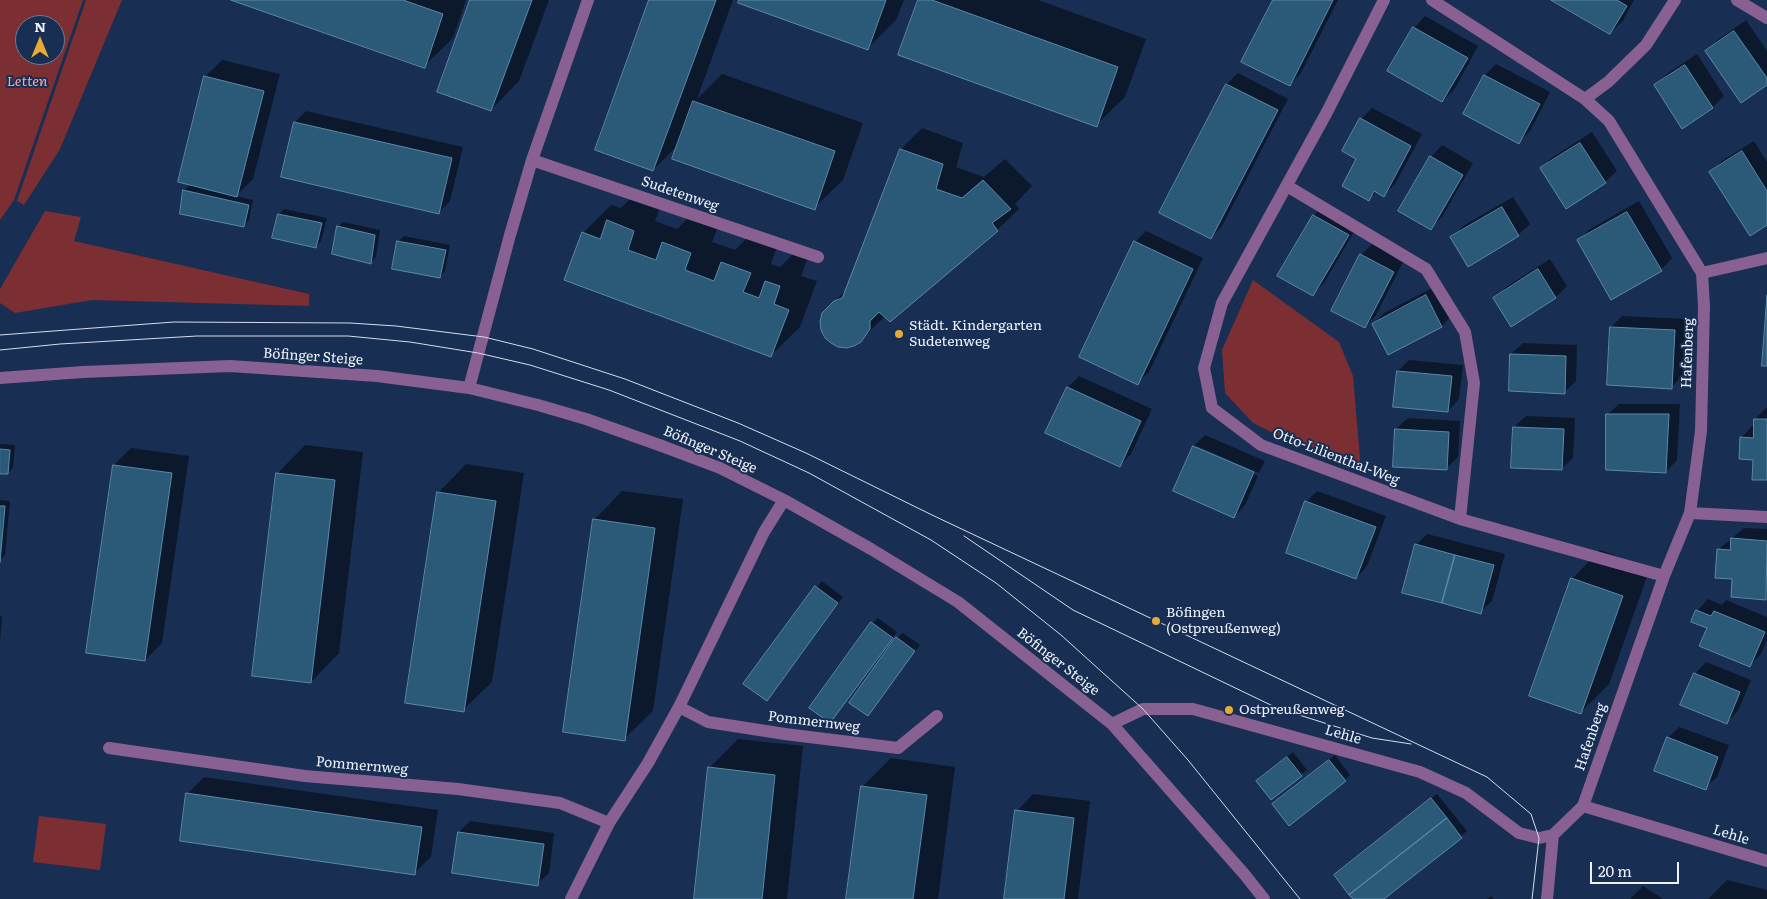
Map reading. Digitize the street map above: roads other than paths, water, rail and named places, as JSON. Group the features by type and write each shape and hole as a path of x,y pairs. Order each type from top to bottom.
{"street":[{"path":"469,388 532,160 588,0"},
{"name":"Otto-Lilienthal-Weg","path":"1384,0 1287,186 1222,303 1204,368 1212,408 1261,445 1460,519 1664,576"},
{"name":"Hafenberg","path":"1432,0 1585,99 1608,121 1702,272 1704,306 1701,431 1690,513 1664,576 1583,806"},
{"path":"1585,99 1608,82 1646,45 1675,0"},
{"path":"1737,0 1767,18"},
{"name":"Sudetenweg","path":"532,160 818,257"},
{"path":"1287,186 1426,269 1465,332 1474,383 1460,519"},
{"path":"1702,272 1767,258"},
{"name":"Böfinger Steige","path":"0,378 83,372 230,366 377,376 469,388 562,412 720,468 784,500 872,549 958,602 1112,724 1264,899"},
{"path":"571,899 609,823 648,763 679,707 764,532 784,500"},
{"path":"1690,513 1767,516"},
{"name":"Pommernweg","path":"679,707 708,722 898,748 938,716"},
{"name":"Lehle","path":"1112,724 1144,708 1193,708 1420,772 1466,793 1519,832 1539,838 1553,835"},
{"name":"Pommernweg","path":"109,748 305,776 458,789 560,803 609,823"},
{"path":"1546,899 1553,835 1583,806"},
{"name":"Lehle","path":"1583,806 1767,861"}],"tram line":[{"path":"0,335 174,322 350,323 396,326 484,337 533,349 625,379 738,423 806,453 932,515 1487,777 1531,814 1539,838 1532,899"},
{"path":"0,350 60,344 197,336 348,336 410,342 478,353 530,365 609,390 740,441 809,473 931,540 996,583 1061,635 1143,709 1188,760 1300,899"},
{"path":"964,536 1073,610 1277,708 1372,738 1411,744"}],"place":[{"name":"Städt. Kindergarten Sudetenweg","path":"899,334"},
{"name":"Böfingen (Ostpreußenweg)","path":"1156,621"},
{"name":"Ostpreußenweg","path":"1229,710"}],"park label":[{"name":"Letten","path":"27,82"}]}
